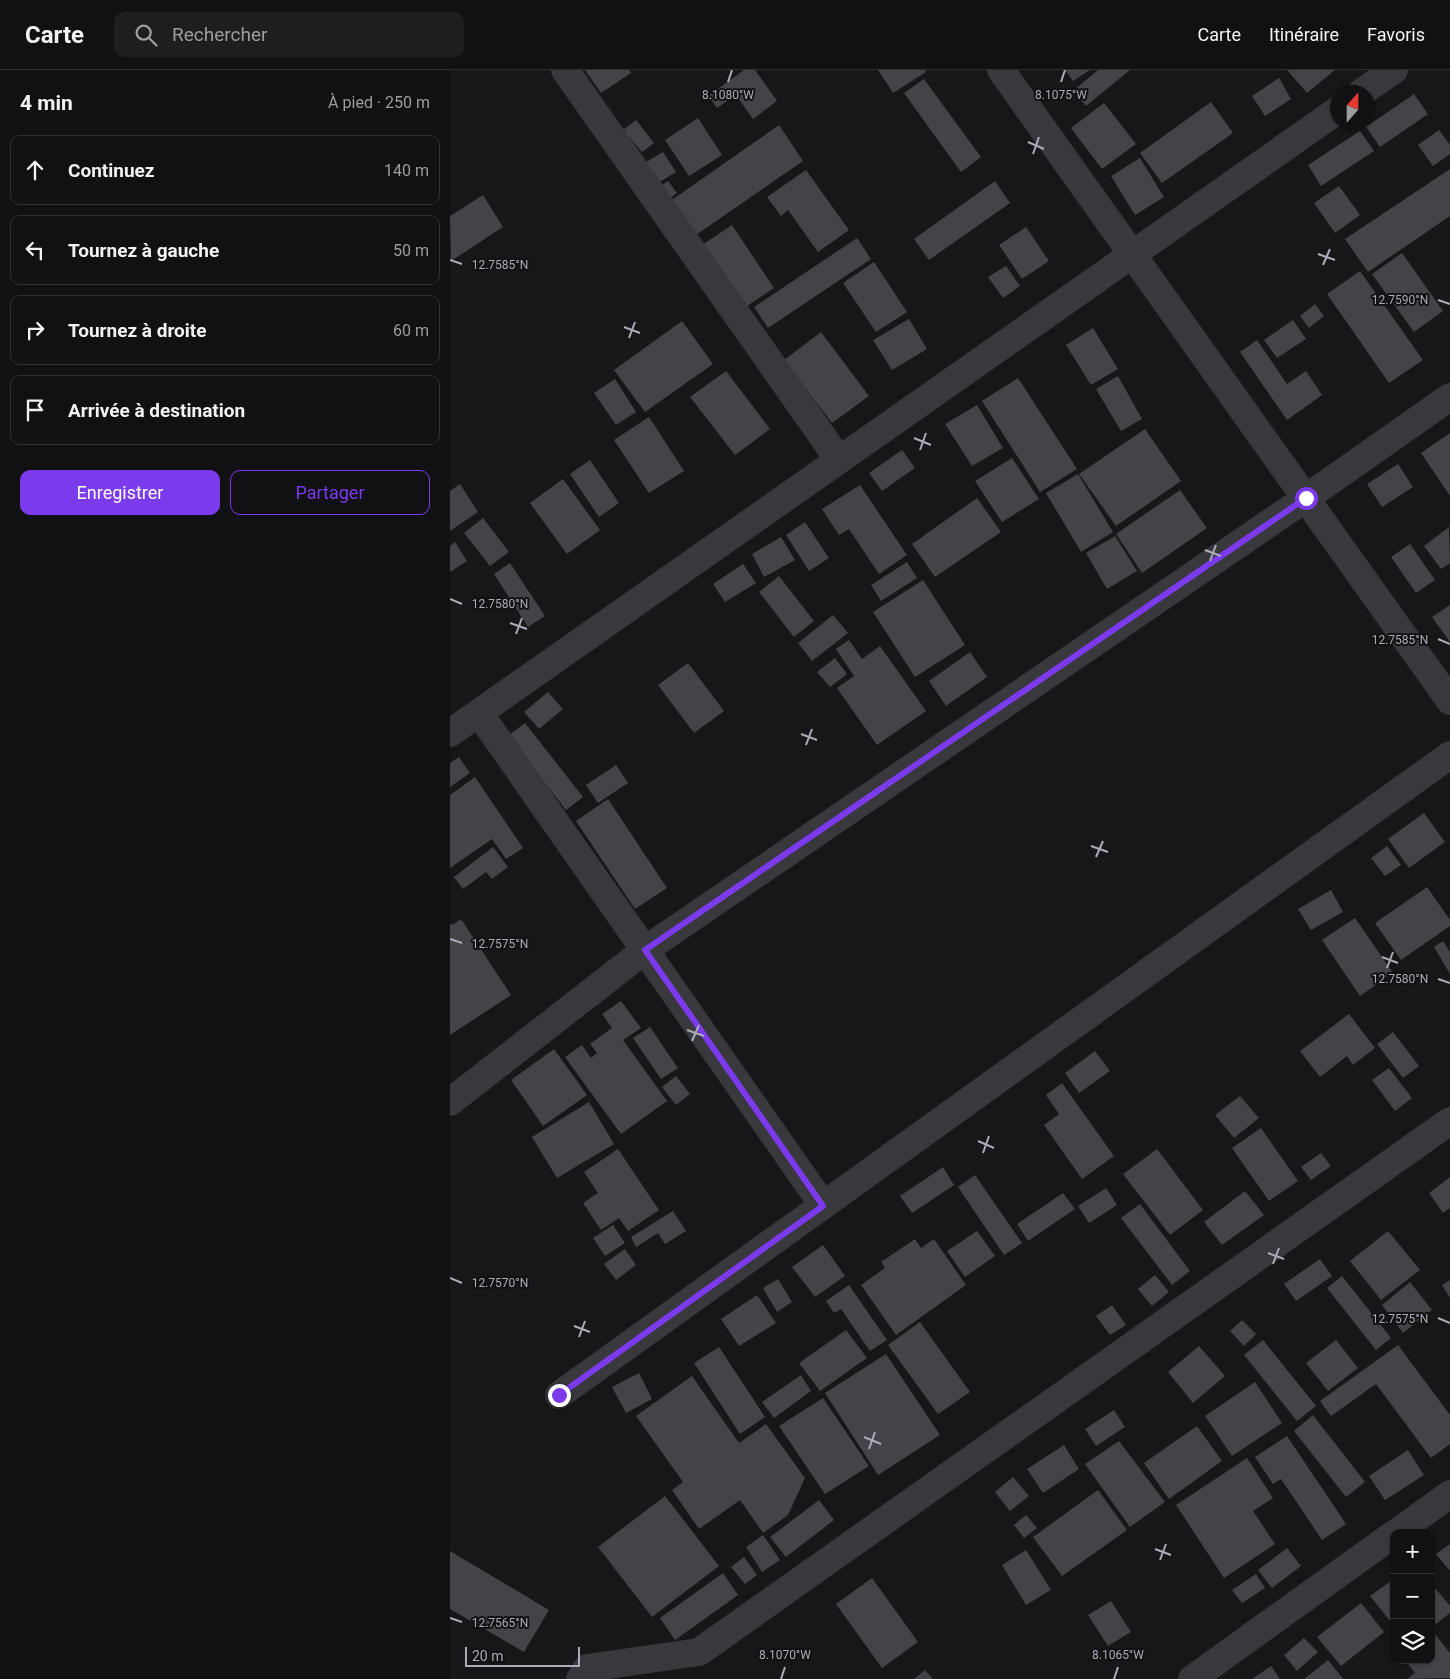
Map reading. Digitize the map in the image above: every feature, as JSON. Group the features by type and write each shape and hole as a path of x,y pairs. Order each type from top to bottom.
{"street":[{"path":"565,70 839,460"},
{"path":"1001,70 1450,701"},
{"path":"1372,85 1394,70"},
{"path":"450,733 1330,116"},
{"path":"450,1102 645,950 1306,498 1450,397"},
{"path":"479,713 823,1206"},
{"path":"559,1395 1450,756"},
{"path":"591,1675 699,1652 1450,1121"},
{"path":"1402,1529 1450,1494"},
{"path":"1192,1679 1390,1538"}],"building":[{"path":"585,70 629,70 631,73 601,93"},
{"path":"744,70 755,70 777,101 753,119 736,95 717,108 708,96"},
{"path":"878,70 925,70 926,72 893,93"},
{"path":"1065,70 1090,70 1073,81"},
{"path":"1098,70 1130,70 1086,106 1073,91"},
{"path":"1287,70 1335,70 1307,93"},
{"path":"1279,78 1291,99 1265,116 1252,96"},
{"path":"924,79 981,157 961,172 904,93"},
{"path":"1414,94 1428,114 1380,147 1368,130 1375,130 1375,121"},
{"path":"1211,102 1233,133 1162,183 1140,153"},
{"path":"1104,103 1136,144 1102,169 1071,128"},
{"path":"698,118 722,155 689,176 665,140"},
{"path":"636,120 654,143 642,152 623,130"},
{"path":"779,125 803,161 693,237 669,202"},
{"path":"1439,130 1450,145 1450,154 1433,166 1418,145"},
{"path":"1360,131 1374,151 1321,186 1308,165"},
{"path":"663,152 676,172 653,186 641,165"},
{"path":"1140,158 1164,197 1135,215 1111,176"},
{"path":"1450,169 1450,216 1368,272 1345,239"},
{"path":"806,170 849,230 818,252 788,210 781,216 767,197"},
{"path":"668,181 677,193 662,204 654,191"},
{"path":"995,181 1010,203 929,260 914,239"},
{"path":"1339,186 1360,215 1335,233 1314,203"},
{"path":"483,195 503,227 451,261 450,216"},
{"path":"732,225 774,288 741,310 699,247"},
{"path":"1026,227 1049,261 1022,279 999,245"},
{"path":"857,238 871,259 768,328 754,307"},
{"path":"1402,253 1443,311 1414,332 1372,274"},
{"path":"874,262 907,312 876,332 843,283"},
{"path":"1006,266 1020,286 1003,298 988,277"},
{"path":"1360,271 1423,360 1389,383 1327,294"},
{"path":"1315,304 1324,316 1309,328 1300,316"},
{"path":"909,319 927,349 892,370 873,340"},
{"path":"1293,320 1306,339 1277,358 1264,340"},
{"path":"682,321 713,364 645,412 614,370"},
{"path":"1093,328 1118,369 1091,385 1066,345"},
{"path":"821,332 869,396 832,423 784,360"},
{"path":"1257,340 1287,384 1306,371 1322,395 1287,420 1240,352"},
{"path":"726,371 770,429 735,455 690,397"},
{"path":"1118,376 1142,419 1121,431 1096,389"},
{"path":"1018,378 1077,469 1040,492 982,401"},
{"path":"615,379 636,412 616,425 594,393"},
{"path":"977,405 1003,448 972,466 945,424"},
{"path":"649,417 684,471 649,493 614,440"},
{"path":"1145,429 1181,481 1116,526 1079,474"},
{"path":"1450,433 1450,496 1421,453"},
{"path":"902,450 915,468 882,491 869,473"},
{"path":"1012,458 1039,499 1002,522 975,481"},
{"path":"590,460 619,503 599,517 570,474"},
{"path":"1398,464 1413,487 1382,507 1367,484"},
{"path":"1078,474 1113,532 1081,552 1046,493"},
{"path":"563,479 600,530 567,554 530,503"},
{"path":"460,484 478,512 450,531 450,491"},
{"path":"860,485 907,555 879,574 849,529 839,535 822,509"},
{"path":"1180,490 1207,528 1142,573 1116,534"},
{"path":"977,498 1001,532 935,577 912,544"},
{"path":"483,518 509,552 490,566 464,533"},
{"path":"805,522 829,558 809,571 786,535"},
{"path":"1449,527 1450,563 1441,569 1424,546"},
{"path":"1115,536 1137,571 1107,589 1086,553"},
{"path":"781,537 795,560 764,577 752,554"},
{"path":"455,542 467,561 450,572 450,546"},
{"path":"1410,544 1435,580 1416,593 1391,557"},
{"path":"907,562 917,578 881,601 871,585"},
{"path":"510,563 545,616 528,627 494,574"},
{"path":"743,564 756,583 725,602 713,584"},
{"path":"779,576 814,621 794,637 759,592"},
{"path":"923,580 965,645 915,677 873,612"},
{"path":"1450,605 1450,642 1432,617"},
{"path":"833,615 848,633 812,661 798,643"},
{"path":"849,640 862,659 880,646 926,711 877,745 837,688 854,676 836,649"},
{"path":"970,652 987,677 946,706 929,681"},
{"path":"835,658 847,674 830,687 817,672"},
{"path":"688,663 724,711 694,733 658,685"},
{"path":"548,692 563,709 539,729 524,712"},
{"path":"525,723 583,797 566,810 508,736"},
{"path":"459,757 470,773 450,787 450,763"},
{"path":"616,765 628,783 598,803 586,785"},
{"path":"475,777 523,848 506,859 492,839 450,868 450,795"},
{"path":"608,799 667,888 635,909 576,821"},
{"path":"1424,813 1445,842 1409,868 1388,839"},
{"path":"1387,846 1401,865 1385,876 1371,858"},
{"path":"493,847 508,867 492,879 486,872 463,889 454,877"},
{"path":"1427,887 1450,920 1450,926 1401,960 1375,923"},
{"path":"1331,890 1343,912 1311,930 1298,909"},
{"path":"1355,918 1393,973 1360,996 1322,940"},
{"path":"461,919 511,995 450,1035 450,923 452,925"},
{"path":"1443,941 1450,952 1450,974 1434,947"},
{"path":"621,1001 641,1028 623,1040 667,1101 621,1134 565,1057 582,1045 591,1058 597,1053 590,1044 612,1028 602,1014"},
{"path":"1349,1014 1375,1048 1353,1065 1347,1056 1320,1077 1300,1051"},
{"path":"650,1027 678,1068 661,1079 633,1038"},
{"path":"1393,1032 1419,1066 1403,1078 1377,1044"},
{"path":"554,1049 587,1095 543,1126 511,1080"},
{"path":"1095,1051 1110,1071 1079,1093 1065,1073"},
{"path":"1389,1068 1412,1098 1395,1111 1372,1080"},
{"path":"676,1076 690,1094 676,1105 662,1087"},
{"path":"1062,1083 1114,1156 1082,1179 1044,1125 1059,1114 1046,1095"},
{"path":"1240,1096 1259,1118 1234,1138 1215,1115"},
{"path":"589,1102 614,1144 557,1178 532,1137"},
{"path":"1261,1128 1298,1181 1269,1201 1232,1148"},
{"path":"618,1149 659,1210 628,1231 619,1218 601,1230 583,1203 598,1193 584,1172"},
{"path":"1157,1149 1203,1210 1170,1235 1123,1174"},
{"path":"1321,1153 1331,1166 1311,1180 1301,1167"},
{"path":"943,1167 954,1185 912,1213 900,1196"},
{"path":"975,1175 1022,1243 1004,1255 958,1187"},
{"path":"1450,1177 1450,1208 1443,1213 1429,1193"},
{"path":"1106,1188 1117,1205 1089,1223 1078,1206"},
{"path":"1245,1191 1264,1215 1222,1245 1204,1222"},
{"path":"1063,1193 1075,1209 1028,1241 1017,1224"},
{"path":"1140,1204 1190,1271 1172,1285 1121,1218"},
{"path":"673,1211 686,1231 665,1244 658,1233 636,1247 631,1237"},
{"path":"613,1225 625,1243 605,1256 593,1238"},
{"path":"977,1231 995,1256 965,1277 947,1251"},
{"path":"1388,1231 1420,1270 1381,1300 1350,1261"},
{"path":"915,1239 921,1248 934,1239 966,1285 896,1335 861,1285 885,1268 881,1262"},
{"path":"823,1245 845,1276 815,1297 792,1267"},
{"path":"625,1249 636,1265 616,1280 604,1264"},
{"path":"1320,1259 1332,1276 1296,1301 1284,1284"},
{"path":"1155,1275 1169,1292 1152,1306 1138,1289"},
{"path":"1342,1276 1391,1338 1376,1350 1327,1288"},
{"path":"778,1279 792,1302 777,1312 763,1288"},
{"path":"1450,1280 1450,1298 1442,1285"},
{"path":"1410,1282 1432,1310 1403,1333 1382,1305"},
{"path":"849,1285 887,1340 870,1351 841,1309 834,1313 826,1301"},
{"path":"757,1295 776,1323 739,1346 721,1319"},
{"path":"1112,1305 1126,1325 1110,1335 1096,1316"},
{"path":"1242,1320 1256,1334 1244,1346 1230,1331"},
{"path":"920,1322 970,1392 938,1414 888,1345"},
{"path":"846,1330 867,1358 820,1391 799,1363"},
{"path":"1263,1340 1316,1406 1297,1421 1244,1355"},
{"path":"1336,1340 1358,1368 1328,1391 1306,1363"},
{"path":"1398,1345 1450,1415 1450,1444 1431,1458 1376,1384 1331,1416 1320,1401"},
{"path":"1199,1346 1225,1376 1193,1403 1168,1372"},
{"path":"719,1347 765,1417 740,1434 694,1363"},
{"path":"886,1354 940,1435 878,1475 825,1393"},
{"path":"639,1373 652,1399 626,1413 612,1387"},
{"path":"801,1375 811,1391 774,1418 762,1402"},
{"path":"692,1376 739,1443 766,1424 805,1478 788,1515 763,1533 740,1500 699,1529 672,1490 683,1482 636,1416"},
{"path":"1255,1382 1282,1423 1232,1456 1205,1416"},
{"path":"823,1398 869,1466 825,1494 779,1426"},
{"path":"1114,1410 1125,1427 1096,1446 1085,1429"},
{"path":"1313,1415 1365,1482 1346,1497 1294,1431"},
{"path":"1197,1426 1222,1461 1169,1499 1144,1463"},
{"path":"1287,1436 1346,1524 1322,1540 1281,1479 1273,1484 1255,1457"},
{"path":"1119,1441 1165,1502 1130,1527 1085,1464"},
{"path":"1064,1445 1079,1469 1043,1493 1027,1469"},
{"path":"1408,1450 1424,1475 1385,1500 1369,1476"},
{"path":"1247,1458 1273,1498 1253,1511 1275,1544 1224,1578 1176,1505"},
{"path":"1013,1477 1029,1496 1010,1511 995,1492"},
{"path":"1098,1490 1127,1530 1062,1576 1033,1537"},
{"path":"665,1496 719,1566 652,1617 598,1547"},
{"path":"819,1500 834,1520 786,1557 770,1537"},
{"path":"1026,1515 1037,1528 1024,1538 1014,1525"},
{"path":"763,1535 780,1560 762,1572 746,1547"},
{"path":"1450,1544 1450,1571 1436,1554"},
{"path":"1287,1548 1301,1566 1272,1588 1258,1570"},
{"path":"1026,1550 1051,1590 1026,1605 1002,1565"},
{"path":"450,1551 549,1610 524,1652 450,1609"},
{"path":"744,1557 757,1575 745,1584 731,1567"},
{"path":"723,1573 738,1595 675,1640 660,1618"},
{"path":"1256,1574 1265,1588 1242,1603 1232,1590"},
{"path":"872,1578 918,1642 882,1668 836,1604"},
{"path":"1390,1582 1390,1621 1370,1596"},
{"path":"1435,1588 1450,1606 1450,1613 1436,1624"},
{"path":"1111,1601 1131,1632 1108,1646 1088,1615"},
{"path":"1361,1603 1384,1632 1341,1666 1317,1637"},
{"path":"1435,1634 1450,1653 1450,1678 1407,1679 1415,1673 1408,1664 1435,1664"},
{"path":"1304,1638 1318,1652 1297,1671 1284,1655"},
{"path":"1328,1660 1343,1679 1304,1679"},
{"path":"1271,1666 1280,1679 1252,1679"},
{"path":"925,1670 933,1679 914,1679"}],"route":[{"path":"559,1395 823,1206 645,950 1306,498"}]}
